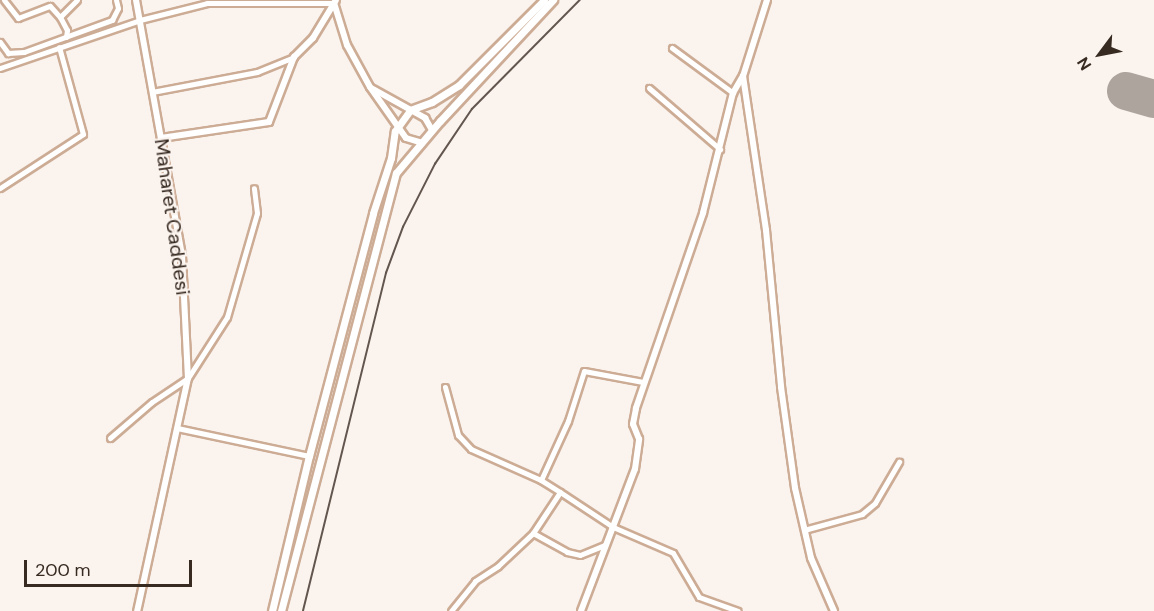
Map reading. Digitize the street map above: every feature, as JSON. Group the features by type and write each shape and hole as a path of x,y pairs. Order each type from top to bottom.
{"main road":[{"path":"272,611 309,456 397,129 410,110 432,102 459,85 544,0"},
{"path":"281,611 396,173 432,130 554,0"}],"street":[{"path":"4,0 18,18 50,6 54,9"},
{"path":"49,0 66,30 66,37"},
{"path":"60,17 76,0"},
{"path":"0,42 8,52 24,52 66,37 112,20 118,8 116,0"},
{"name":"Maharet Caddesi","path":"136,0 182,256 188,378 137,611"},
{"path":"582,611 635,469 639,439 633,424 643,382 703,213 733,93 743,76 767,0"},
{"path":"0,68 140,20 207,3 335,1"},
{"path":"153,92 257,72 294,57 313,38 335,1"},
{"path":"335,1 347,45 370,87 397,129 406,138 422,143"},
{"path":"0,188 83,134 59,48"},
{"path":"672,48 733,93"},
{"path":"161,138 269,122 294,57"},
{"path":"743,76 766,230 781,387 795,488 811,558 834,611"},
{"path":"370,87 425,118 432,130"},
{"path":"649,88 720,149"},
{"path":"110,438 152,402 188,378 227,317 257,213 254,188"},
{"path":"541,480 568,421 584,370 643,382"},
{"path":"445,387 458,435 471,448 541,480 613,527 672,554 699,597 738,611"},
{"path":"177,428 309,456"},
{"path":"804,530 862,514 875,503 899,462"},
{"path":"451,611 475,581 498,566 533,533 560,492"},
{"path":"533,533 567,552 580,555 605,545"}],"runway":[{"path":"1126,91 1154,99"}],"railway":[{"path":"303,611 386,273 403,227 435,164 472,109 580,0"}]}
